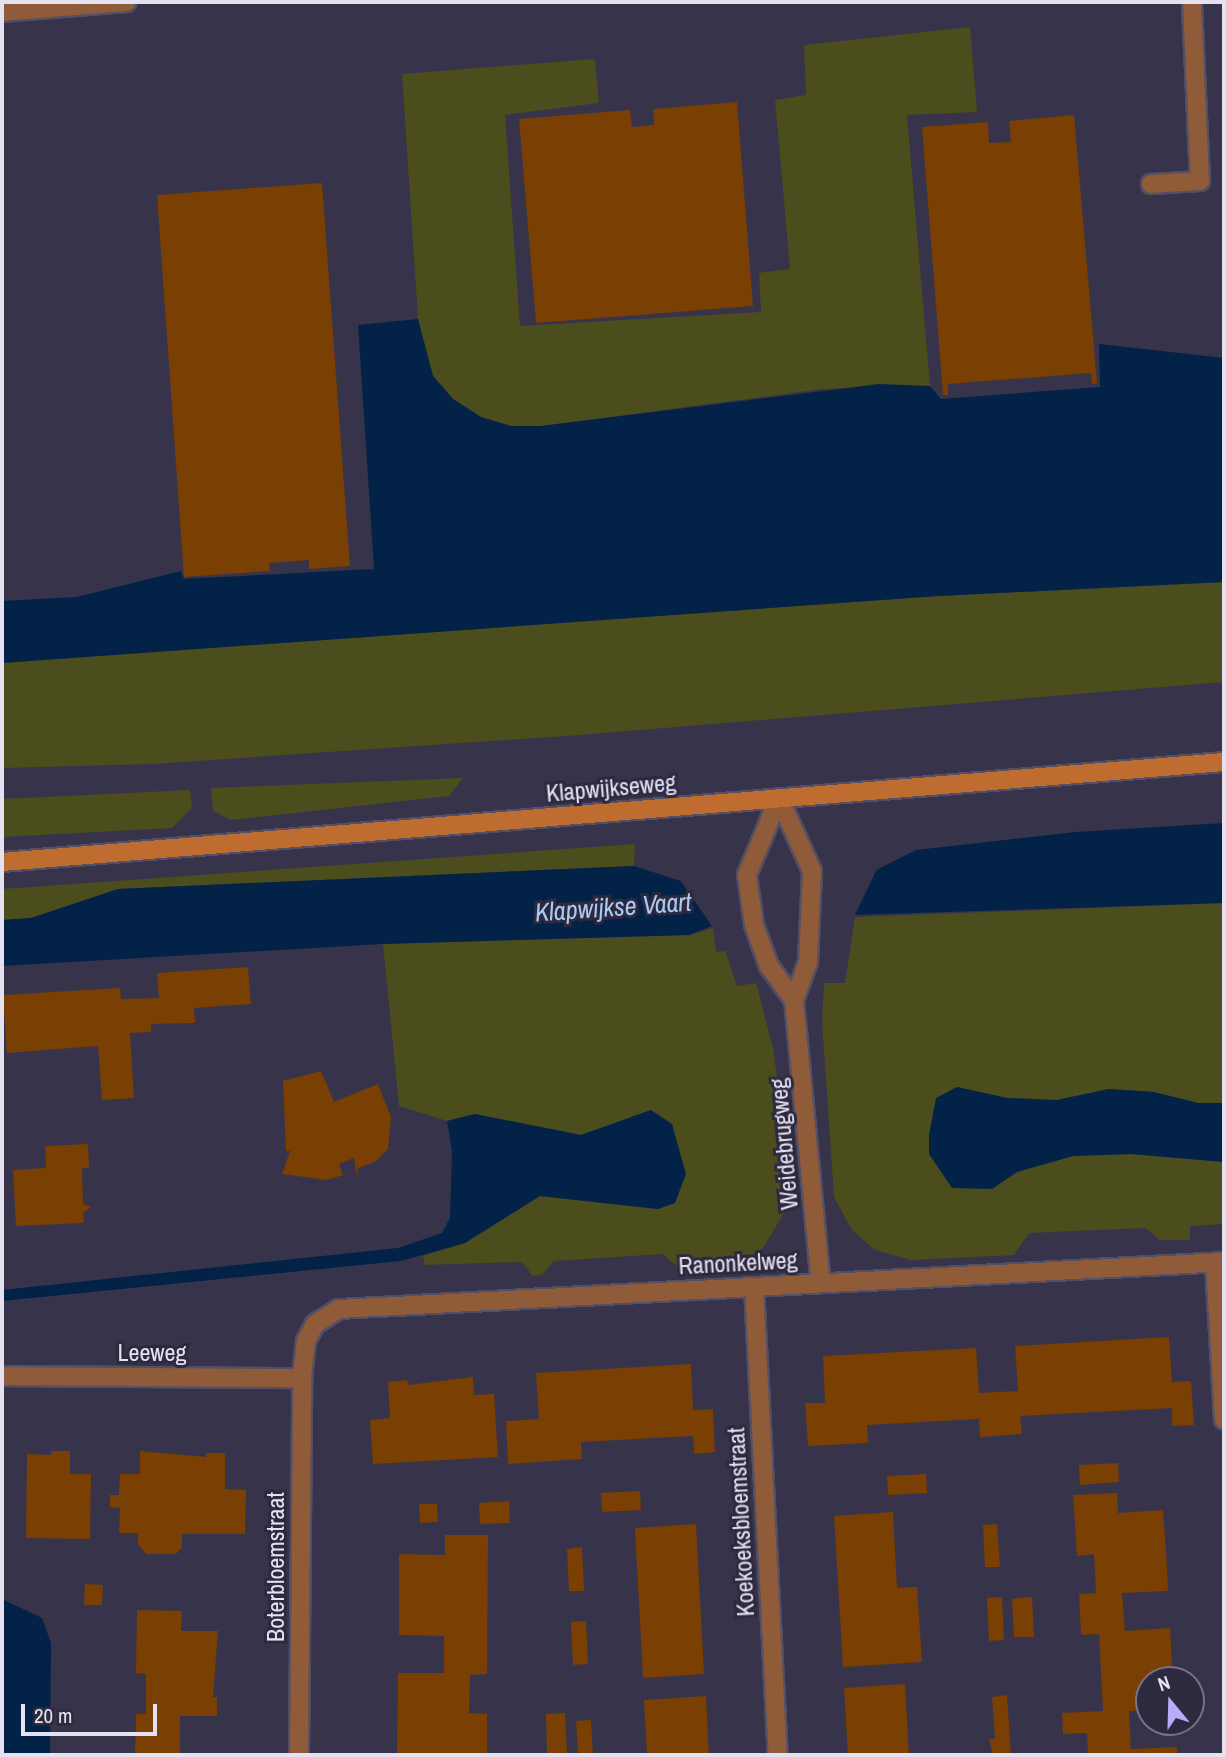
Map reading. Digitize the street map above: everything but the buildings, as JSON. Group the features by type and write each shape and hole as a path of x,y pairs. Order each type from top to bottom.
{"main road":[{"name":"Klapwijkseweg","path":"2,862 1224,762"}],"street":[{"path":"2,12 127,2"},
{"path":"1151,184 1200,181 1192,2"},
{"path":"779,798 747,875 754,925 769,966 794,1000"},
{"name":"Weidebrugweg","path":"779,798 812,871 808,962 794,1000 821,1283"},
{"path":"1220,1263 1224,1420"},
{"name":"Ranonkelweg","path":"302,1378 306,1341 315,1324 339,1308 1220,1263"},
{"name":"Koekoeksbloemstraat","path":"754,1287 778,1755"},
{"name":"Leeweg","path":"2,1376 302,1378"},
{"name":"Boterbloemstraat","path":"299,1755 302,1378"}],"shaded area":[{"path":"970,27 977,112 907,115 930,386 822,389 541,426 511,426 481,417 453,399 433,376 418,319 402,74 595,59 599,103 505,115 520,326 761,312 759,273 790,269 775,100 806,95 804,45"},
{"path":"1224,582 1224,682 580,735 152,764 2,768 2,663 938,596"},
{"path":"463,778 449,796 231,820 213,811 211,788"},
{"path":"190,790 192,808 172,828 2,837 2,799"},
{"path":"635,844 634,866 118,889 31,918 2,920 2,889"},
{"path":"1224,903 1224,1103 1198,1103 1154,1092 1109,1089 1057,1100 1007,1098 957,1087 933,1118 929,1135 992,1189 1017,1172 1073,1156 1131,1154 1224,1162 1224,1224 1190,1226 1190,1240 1160,1240 1145,1228 1029,1233 1014,1255 911,1260 875,1250 852,1230 834,1197 822,1021 824,983 845,983 855,917"},
{"path":"713,928 716,952 725,951 737,986 756,983 773,1048 784,1129 787,1208 763,1248 727,1272 685,1274 663,1254 554,1261 542,1275 533,1276 522,1262 425,1265 423,1256 465,1243 540,1196 658,1209 651,1110 581,1135 475,1114 447,1121 399,1106 383,944 689,935"}],"water":[{"path":"418,319 433,376 453,399 481,417 511,426 541,426 879,384 930,386 941,399 1100,387 1099,344 1224,358 1224,582 938,596 2,663 2,601 77,597 181,571 184,579 374,569 358,325"},
{"name":"Klapwijkse Vaart","path":"1224,823 1224,903 852,915 715,925 689,935 383,944 2,966 2,920 31,918 118,889 634,866 684,882 876,870 916,850 1075,832"},
{"path":"957,1087 1007,1098 1057,1100 1109,1089 1154,1092 1198,1103 1224,1103 1224,1162 1131,1154 1073,1156 1017,1172 992,1189 952,1188 929,1154 929,1135 936,1098"},
{"path":"651,1110 672,1124 686,1174 675,1203 658,1209 540,1196 465,1243 401,1261 2,1301 2,1290 398,1248 442,1233 450,1218 452,1151 447,1121 475,1114 581,1135"},
{"path":"2,1599 42,1618 51,1643 50,1755 2,1755"}],"pier":[{"path":"878,867 854,917 714,929 680,880"}]}
